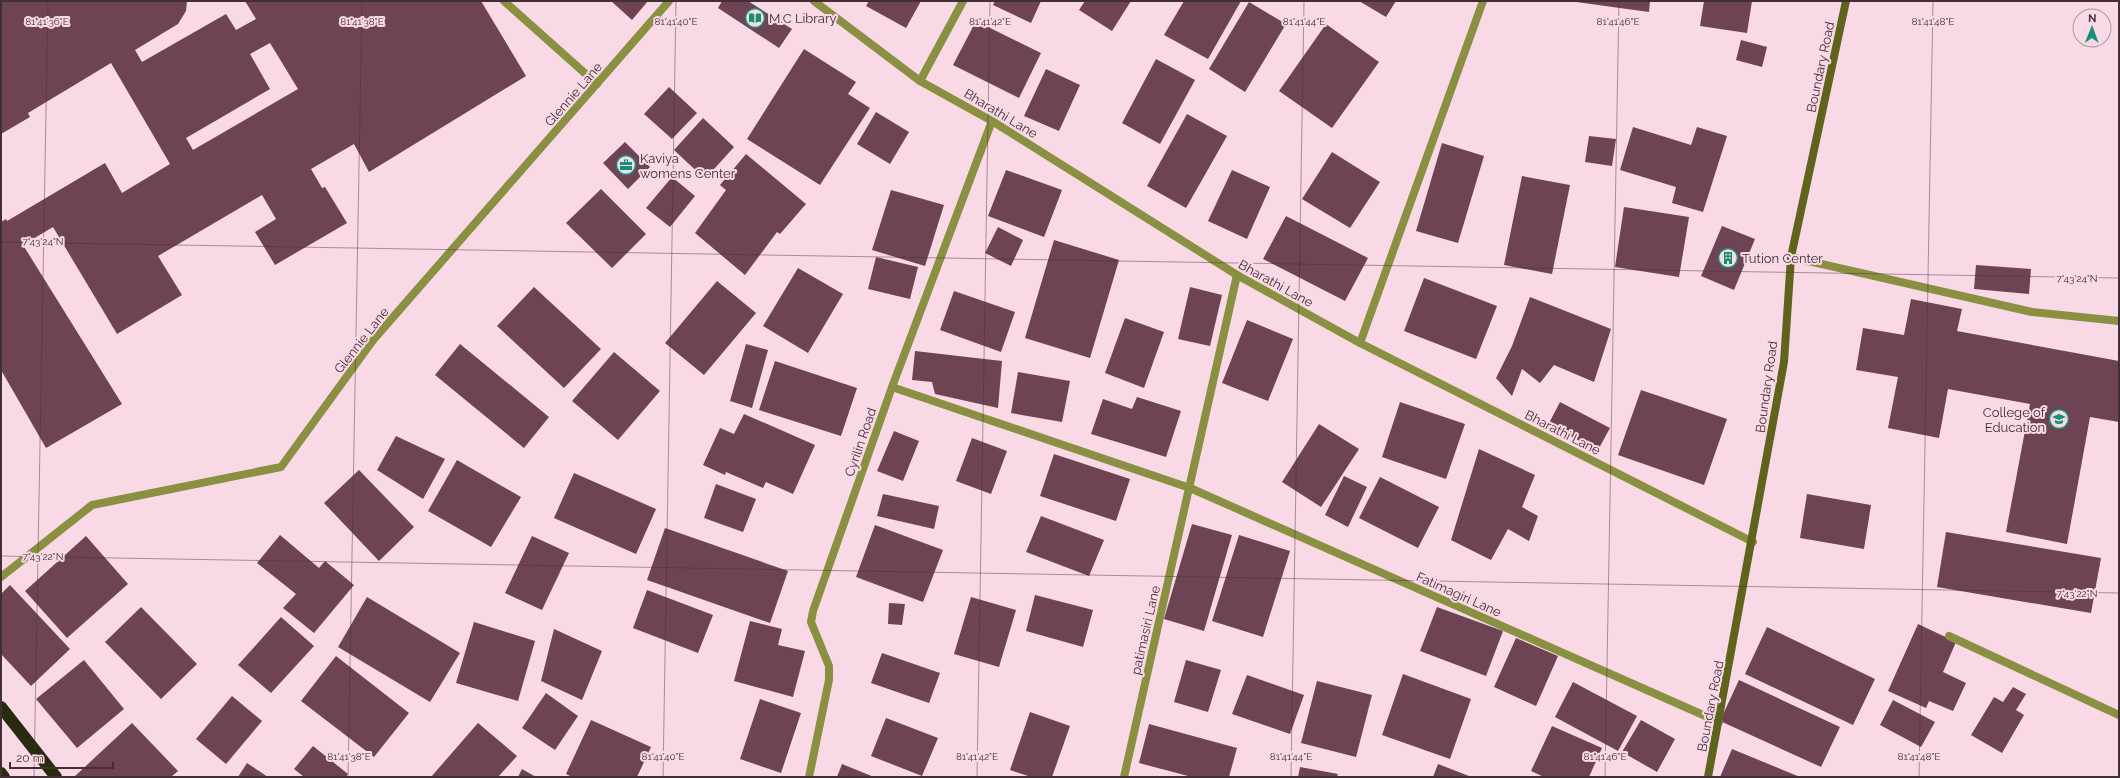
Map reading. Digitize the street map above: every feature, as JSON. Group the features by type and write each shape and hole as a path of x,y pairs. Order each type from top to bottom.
{"highway":[{"path":"1,707 56,777"},
{"path":"1,773 4,777"}],"main road":[{"name":"Boundary Road","path":"1708,777 1753,542 1784,362 1791,256 1846,1"}],"street":[{"path":"504,1 597,84"},
{"name":"Glennie Lane","path":"1,577 92,505 281,467 374,340 669,1"},
{"name":"Bharathi Lane","path":"814,1 920,81 992,121 1237,275 1360,342 1753,542"},
{"path":"920,81 963,1"},
{"path":"1360,342 1482,1"},
{"name":"Cyrilin Road","path":"809,777 828,680 829,666 812,622 813,611 892,387 992,121"},
{"path":"1791,256 2032,312 2119,321"},
{"name":"patimasiri Lane","path":"1124,777 1237,275"},
{"name":"Fatimagiri Lane","path":"892,387 1190,488 1718,722"},
{"path":"1949,636 2119,715"}],"building":[{"path":"187,1 186,11 178,24 135,50 142,62 226,14 236,30 256,19 245,1 481,1 526,76 369,172 354,144 311,169 322,188 325,187 347,223 275,265 255,232 276,219 262,195 158,256 182,295 117,334 53,227 23,245 122,404 46,448 1,370 1,222 6,219 7,221 105,163 122,193 170,164 111,63 28,113 30,117 1,134 1,2","holes":["270,43 298,89 193,150 186,138 270,89 250,54"]},
{"path":"611,1 648,1 632,20"},
{"name":"M.C Library","path":"722,1 748,1 792,29 779,48 718,8"},
{"path":"869,1 921,1 906,28 866,6"},
{"path":"995,1 1041,1 1031,23 993,5"},
{"path":"1085,1 1131,1 1112,31 1079,10"},
{"path":"1184,1 1241,1 1208,59 1164,35"},
{"path":"1359,1 1396,1 1386,17"},
{"path":"1569,1 1650,1 1649,12"},
{"path":"1704,1 1752,1 1747,33 1700,26"},
{"path":"1249,2 1286,24 1245,92 1209,69"},
{"path":"976,21 1041,53 1019,98 953,65"},
{"path":"1326,24 1379,62 1332,128 1279,91"},
{"path":"1741,40 1767,47 1762,67 1736,60"},
{"path":"804,49 856,82 848,94 870,108 820,185 747,139"},
{"path":"1156,59 1195,80 1160,144 1122,123"},
{"path":"1046,69 1080,85 1059,131 1024,116"},
{"path":"669,87 697,113 672,139 644,114"},
{"path":"876,112 909,132 890,164 857,144"},
{"path":"1187,114 1227,136 1186,208 1147,186"},
{"path":"703,118 734,147 705,179 674,150"},
{"path":"1633,127 1691,145 1697,127 1727,136 1703,212 1672,203 1676,187 1620,170"},
{"path":"1589,136 1616,139 1612,166 1585,162"},
{"name":"Kaviya womens Center","path":"625,142 650,167 628,189 603,163"},
{"path":"1442,143 1484,156 1458,243 1416,231"},
{"path":"1332,152 1380,182 1350,228 1302,199"},
{"path":"746,154 806,204 780,234 777,232 745,275 695,233 726,190 720,185"},
{"path":"1006,170 1062,190 1044,237 988,216"},
{"path":"1232,170 1270,187 1247,239 1208,221"},
{"path":"1522,176 1570,185 1552,274 1504,265"},
{"path":"672,177 695,196 670,227 646,208"},
{"path":"601,189 646,234 612,268 566,223"},
{"path":"891,190 944,205 925,266 872,250"},
{"path":"1624,207 1689,217 1679,277 1615,267"},
{"path":"1286,216 1368,258 1345,301 1263,259"},
{"name":"Tution Center","path":"1722,226 1755,239 1734,290 1701,276"},
{"path":"998,227 1023,240 1011,266 985,253"},
{"path":"1054,240 1119,260 1090,358 1025,338"},
{"path":"876,257 918,267 910,299 868,289"},
{"path":"1976,265 2031,269 2029,294 1974,289"},
{"path":"798,268 843,294 808,353 763,326"},
{"path":"1424,278 1497,306 1476,359 1404,331"},
{"path":"717,281 756,313 704,375 665,343"},
{"path":"534,287 601,349 564,388 497,326"},
{"path":"1190,287 1222,295 1210,346 1178,339"},
{"path":"954,291 1015,312 1001,352 940,330"},
{"path":"1530,297 1611,329 1594,382 1554,365 1540,383 1522,369 1512,396 1496,378 1512,346"},
{"name":"College of Education","path":"1911,299 1962,309 1957,331 2119,361 2119,422 2090,417 2067,544 2006,532 2030,404 1948,389 1939,438 1888,428 1898,377 1856,370 1863,328 1904,335"},
{"path":"1125,318 1164,332 1144,388 1105,373"},
{"path":"1247,320 1293,339 1268,401 1222,383"},
{"path":"460,344 549,417 524,448 435,375"},
{"path":"746,344 768,350 752,408 730,401"},
{"path":"915,351 1002,361 998,408 935,394 932,382 912,380"},
{"path":"614,352 660,391 618,440 572,401"},
{"path":"775,361 857,388 841,436 759,410"},
{"path":"1018,372 1070,381 1062,422 1011,413"},
{"path":"1641,390 1727,419 1704,485 1618,455"},
{"path":"1137,397 1181,411 1166,457 1091,434 1103,399 1132,409"},
{"path":"1400,402 1465,424 1446,479 1382,457"},
{"path":"1560,402 1610,428 1598,450 1548,425"},
{"path":"744,414 815,445 793,494 766,482 763,488 726,472 725,475 703,465 720,428 734,434"},
{"path":"1319,424 1359,449 1321,507 1282,482"},
{"path":"894,431 919,441 903,481 877,471"},
{"path":"396,436 445,459 423,499 377,470"},
{"path":"972,438 1007,451 991,494 956,481"},
{"path":"1479,449 1535,475 1522,507 1538,516 1529,541 1508,529 1491,560 1451,540"},
{"path":"1054,454 1130,479 1116,521 1040,496"},
{"path":"457,460 521,497 491,547 428,511"},
{"path":"359,470 414,527 379,561 324,503"},
{"path":"574,473 656,509 636,554 554,518"},
{"path":"1344,476 1367,487 1348,527 1325,515"},
{"path":"1380,477 1439,507 1418,548 1359,518"},
{"path":"716,484 756,499 743,532 704,518"},
{"path":"883,494 939,506 934,529 877,516"},
{"path":"1807,494 1871,505 1864,549 1800,538"},
{"path":"1041,516 1104,540 1089,576 1026,552"},
{"path":"1192,524 1232,535 1204,631 1164,619"},
{"path":"875,525 943,550 923,602 856,577"},
{"path":"665,528 788,571 770,623 647,580"},
{"path":"1946,532 2101,558 2091,613 1937,587"},
{"path":"280,535 319,568 325,561 354,585 314,633 283,608 296,594 257,563"},
{"path":"1239,535 1290,551 1263,637 1212,621"},
{"path":"86,536 128,584 67,638 25,591"},
{"path":"532,536 569,553 542,610 505,593"},
{"path":"10,585 70,649 31,686 1,654 1,594"},
{"path":"647,590 713,615 698,653 633,628"},
{"path":"1035,595 1093,610 1083,647 1026,631"},
{"path":"367,597 460,653 430,702 338,647"},
{"path":"971,597 1016,610 999,667 954,654"},
{"path":"889,603 905,604 902,625 888,624"},
{"path":"141,607 197,664 161,699 105,642"},
{"path":"1437,607 1503,631 1486,676 1420,651"},
{"path":"281,617 314,646 271,693 238,665"},
{"path":"750,621 782,629 778,645 805,651 793,697 734,681"},
{"path":"474,622 535,641 518,701 456,683"},
{"path":"1918,624 1956,642 1943,672 1966,683 1953,711 1929,701 1926,708 1888,691"},
{"path":"1767,627 1875,679 1853,725 1745,674"},
{"path":"554,629 602,651 582,700 541,681"},
{"path":"1516,638 1558,656 1536,706 1494,687"},
{"path":"882,653 940,673 929,703 871,683"},
{"path":"336,656 409,713 374,757 301,701"},
{"path":"84,660 124,709 77,748 36,699"},
{"path":"1186,660 1221,670 1208,712 1174,702"},
{"path":"1403,674 1471,699 1450,759 1382,735"},
{"path":"1247,675 1304,695 1290,734 1232,714"},
{"path":"1739,680 1840,727 1821,767 1720,721"},
{"path":"1317,681 1372,695 1356,757 1301,743"},
{"path":"1573,682 1637,716 1618,751 1555,717"},
{"path":"2013,687 2026,694 2016,710 2024,715 2002,753 1971,735 1994,697 2003,702"},
{"path":"546,693 578,716 555,750 522,728"},
{"path":"232,696 262,721 226,764 196,739"},
{"path":"760,699 801,713 781,773 740,759"},
{"path":"1893,700 1935,722 1921,747 1880,725"},
{"path":"1030,712 1070,726 1052,777 1031,777 1010,770"},
{"path":"886,718 938,738 922,776 871,756"},
{"path":"591,720 651,747 637,777 572,777 566,774"},
{"path":"1641,720 1675,739 1657,772 1622,752"},
{"path":"132,723 178,771 171,777 74,777"},
{"path":"478,723 517,756 498,777 431,777"},
{"path":"1149,724 1237,748 1229,777 1192,777 1139,763"},
{"path":"1552,726 1602,748 1589,777 1544,777 1531,771"},
{"path":"313,746 348,774 346,777 304,777 294,769"},
{"path":"1732,749 1800,777 1720,777"},
{"path":"247,763 268,777 238,777"},
{"path":"842,764 874,777 837,777"},
{"path":"1438,764 1469,776 1433,777"},
{"path":"1300,767 1338,774 1337,777 1298,777"},
{"path":"522,769 536,777 518,777"}],"place":[{"name":"M.C Library","path":"755,18"},
{"name":"Kaviya womens Center","path":"626,165"},
{"name":"Tution Center","path":"1728,258"},
{"name":"College of Education","path":"2059,419"}]}
